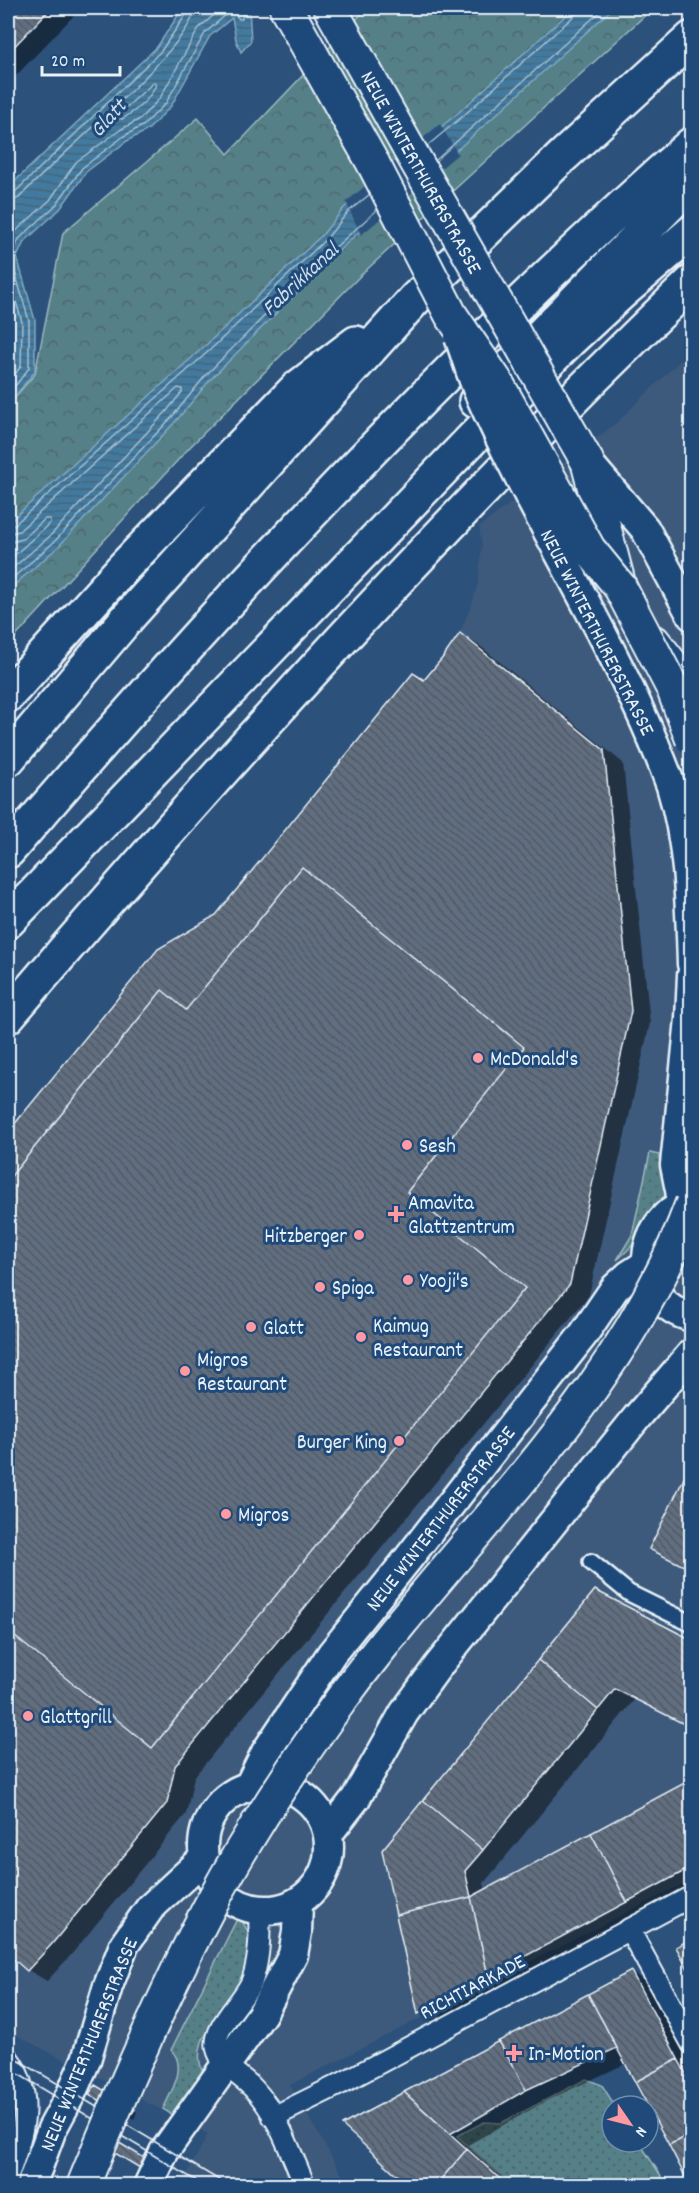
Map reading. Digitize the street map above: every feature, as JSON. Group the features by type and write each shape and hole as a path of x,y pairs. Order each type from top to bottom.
{"highway":[{"path":"8,759 130,615 415,298 556,162 692,38"},
{"path":"8,851 190,644 334,489 497,325 692,144"},
{"path":"118,804 303,588 429,451 692,182"},
{"path":"8,921 118,804 561,349 622,292 692,232"},
{"path":"8,1016 173,826 365,614 502,471 692,282"},
{"path":"8,695 121,570 297,388 415,298"}],"main road":[{"name":"NEUE WINTERTHURERSTRASSE","path":"286,8 374,165 451,315 496,381 589,549 621,587"},
{"name":"NEUE WINTERTHURERSTRASSE","path":"330,8 586,461 645,529 692,616"},
{"name":"NEUE WINTERTHURERSTRASSE","path":"451,315 478,392 536,512 635,699 671,787 683,838 690,894 692,964"},
{"name":"NEUE WINTERTHURERSTRASSE","path":"586,461 621,587 673,689 692,739"},
{"name":"NEUE WINTERTHURERSTRASSE","path":"82,2186 118,2099 212,1902 300,1757 386,1642 541,1456 586,1398 623,1344 648,1301 687,1202 681,1195 675,1165 690,1019 692,975"},
{"path":"687,1202 668,1212 651,1234 647,1247 646,1264 659,1296 672,1308 692,1317"},
{"name":"NEUE WINTERTHURERSTRASSE","path":"249,1786 266,1752 332,1653 583,1335 615,1288 646,1264"},
{"path":"328,1834 356,1798 405,1713 438,1666 638,1416 692,1353"},
{"path":"269,1784 288,1788 304,1797 318,1811 328,1834 327,1861 312,1891 298,1902 272,1910 259,1910 233,1901 214,1882 204,1858 204,1839 208,1821 218,1806 232,1794 249,1786 269,1784"},
{"name":"NEUE WINTERTHURERSTRASSE","path":"31,2186 52,2129 86,2060 101,2005 124,1945 150,1908 204,1858"},
{"path":"148,2186 164,2152 262,2014 293,1955 297,1932 298,1902"}],"street":[{"path":"586,565 636,611 692,680"},
{"path":"591,1562 629,1593 692,1624"},
{"name":"RICHTIARKADE","path":"273,2117 342,2083 692,1896"},
{"path":"259,1910 260,1946 253,1980 217,2035 217,2049 226,2064 253,2087 263,2100 304,2186"},
{"path":"629,1929 692,2044"},
{"path":"8,2058 22,2087 25,2109 24,2127 8,2176"}],"shaded area":[{"path":"691,350 691,1880 290,2085 348,2185 181,2185 208,2134 8,2031 8,1132 158,949 216,915 413,673 424,680 444,656 460,632 478,583 482,545 479,527 615,424"}],"green space":[{"path":"367,8 653,8 363,273 189,448 8,645 8,405 35,374 63,233 198,118 228,154"},
{"path":"650,1153 659,1155 666,1187 665,1197 648,1227 617,1260 632,1235"},
{"path":"238,1917 248,1931 251,1947 248,1963 232,1996 203,2039 200,2058 205,2077 177,2118 163,2109 174,2087 178,2071 176,2056 171,2050"},
{"path":"586,2079 602,2085 608,2094 600,2094 600,2154 647,2154 667,2185 510,2185 457,2136 484,2122 501,2123"}],"water":[{"path":"183,8 249,8 251,41 241,52 232,18 210,36 171,106 148,130 127,141 86,172 60,209 24,242 17,257 35,320 35,371 16,395 8,401 8,192 15,181 157,47"},
{"name":"Fabrikkanal","path":"574,8 613,8 466,142 351,239 210,380 176,421 58,547 8,590 8,523 206,345 323,234 344,208 459,112"}],"pier":[{"path":"440,124 458,154 361,235 346,202"}],"building":[{"path":"8,8 51,8 8,53"},
{"path":"460,633 604,750 631,1011 570,1284 175,1766 167,1803 52,1944 27,1971 8,1954 8,1631 152,1748 525,1288 407,1192 524,1047 302,867 186,1010 162,990 8,1180 8,1132 158,949 216,915 413,673 424,680"},
{"name":"Glatt","path":"302,867 524,1047 407,1192 525,1288 152,1748 8,1631 8,1180 162,990 186,1010"},
{"path":"692,1462 692,1570 649,1549"},
{"path":"595,1590 692,1640 692,1719 688,1726 615,1689 598,1710 538,1660"},
{"path":"538,1660 598,1710 483,1850 423,1800"},
{"path":"692,1779 692,1867 627,1902 591,1833"},
{"path":"423,1800 483,1850 465,1871 471,1897 396,1915 382,1850"},
{"path":"591,1833 627,1902 488,1976 471,1897"},
{"path":"471,1897 488,1976 418,2014 396,1915"},
{"path":"692,1938 692,1976 676,1947"},
{"path":"631,1971 678,2059 635,2082 588,1994"},
{"path":"588,1994 617,2048 526,2090 499,2041"},
{"path":"499,2041 526,2090 450,2134 404,2092"},
{"path":"678,2059 692,2085 692,2133 669,2145 660,2128 660,2094 641,2094 635,2082"},
{"path":"95,2085 135,2109 129,2118 89,2094"},
{"path":"404,2092 467,2149 435,2186 409,2186 342,2125"},
{"path":"692,2133 692,2186 690,2186 669,2145"},
{"path":"106,2135 146,2159 140,2168 100,2144"},
{"path":"467,2149 508,2186 435,2186"}],"tram line":[{"path":"8,2054 229,2186"},
{"path":"8,2068 205,2186"}],"place":[{"name":"McDonald's","path":"478,1058"},
{"name":"Sesh","path":"407,1145"},
{"name":"Amavita Glattzentrum","path":"396,1214"},
{"name":"Hitzberger","path":"359,1235"},
{"name":"Yooji's","path":"408,1280"},
{"name":"Spiga","path":"320,1287"},
{"name":"Glatt","path":"251,1327"},
{"name":"Kaimug Restaurant","path":"361,1337"},
{"name":"Migros Restaurant","path":"185,1371"},
{"name":"Burger King","path":"399,1441"},
{"name":"Migros","path":"226,1514"},
{"name":"Glattgrill","path":"28,1716"},
{"name":"In-Motion","path":"514,2053"}]}
